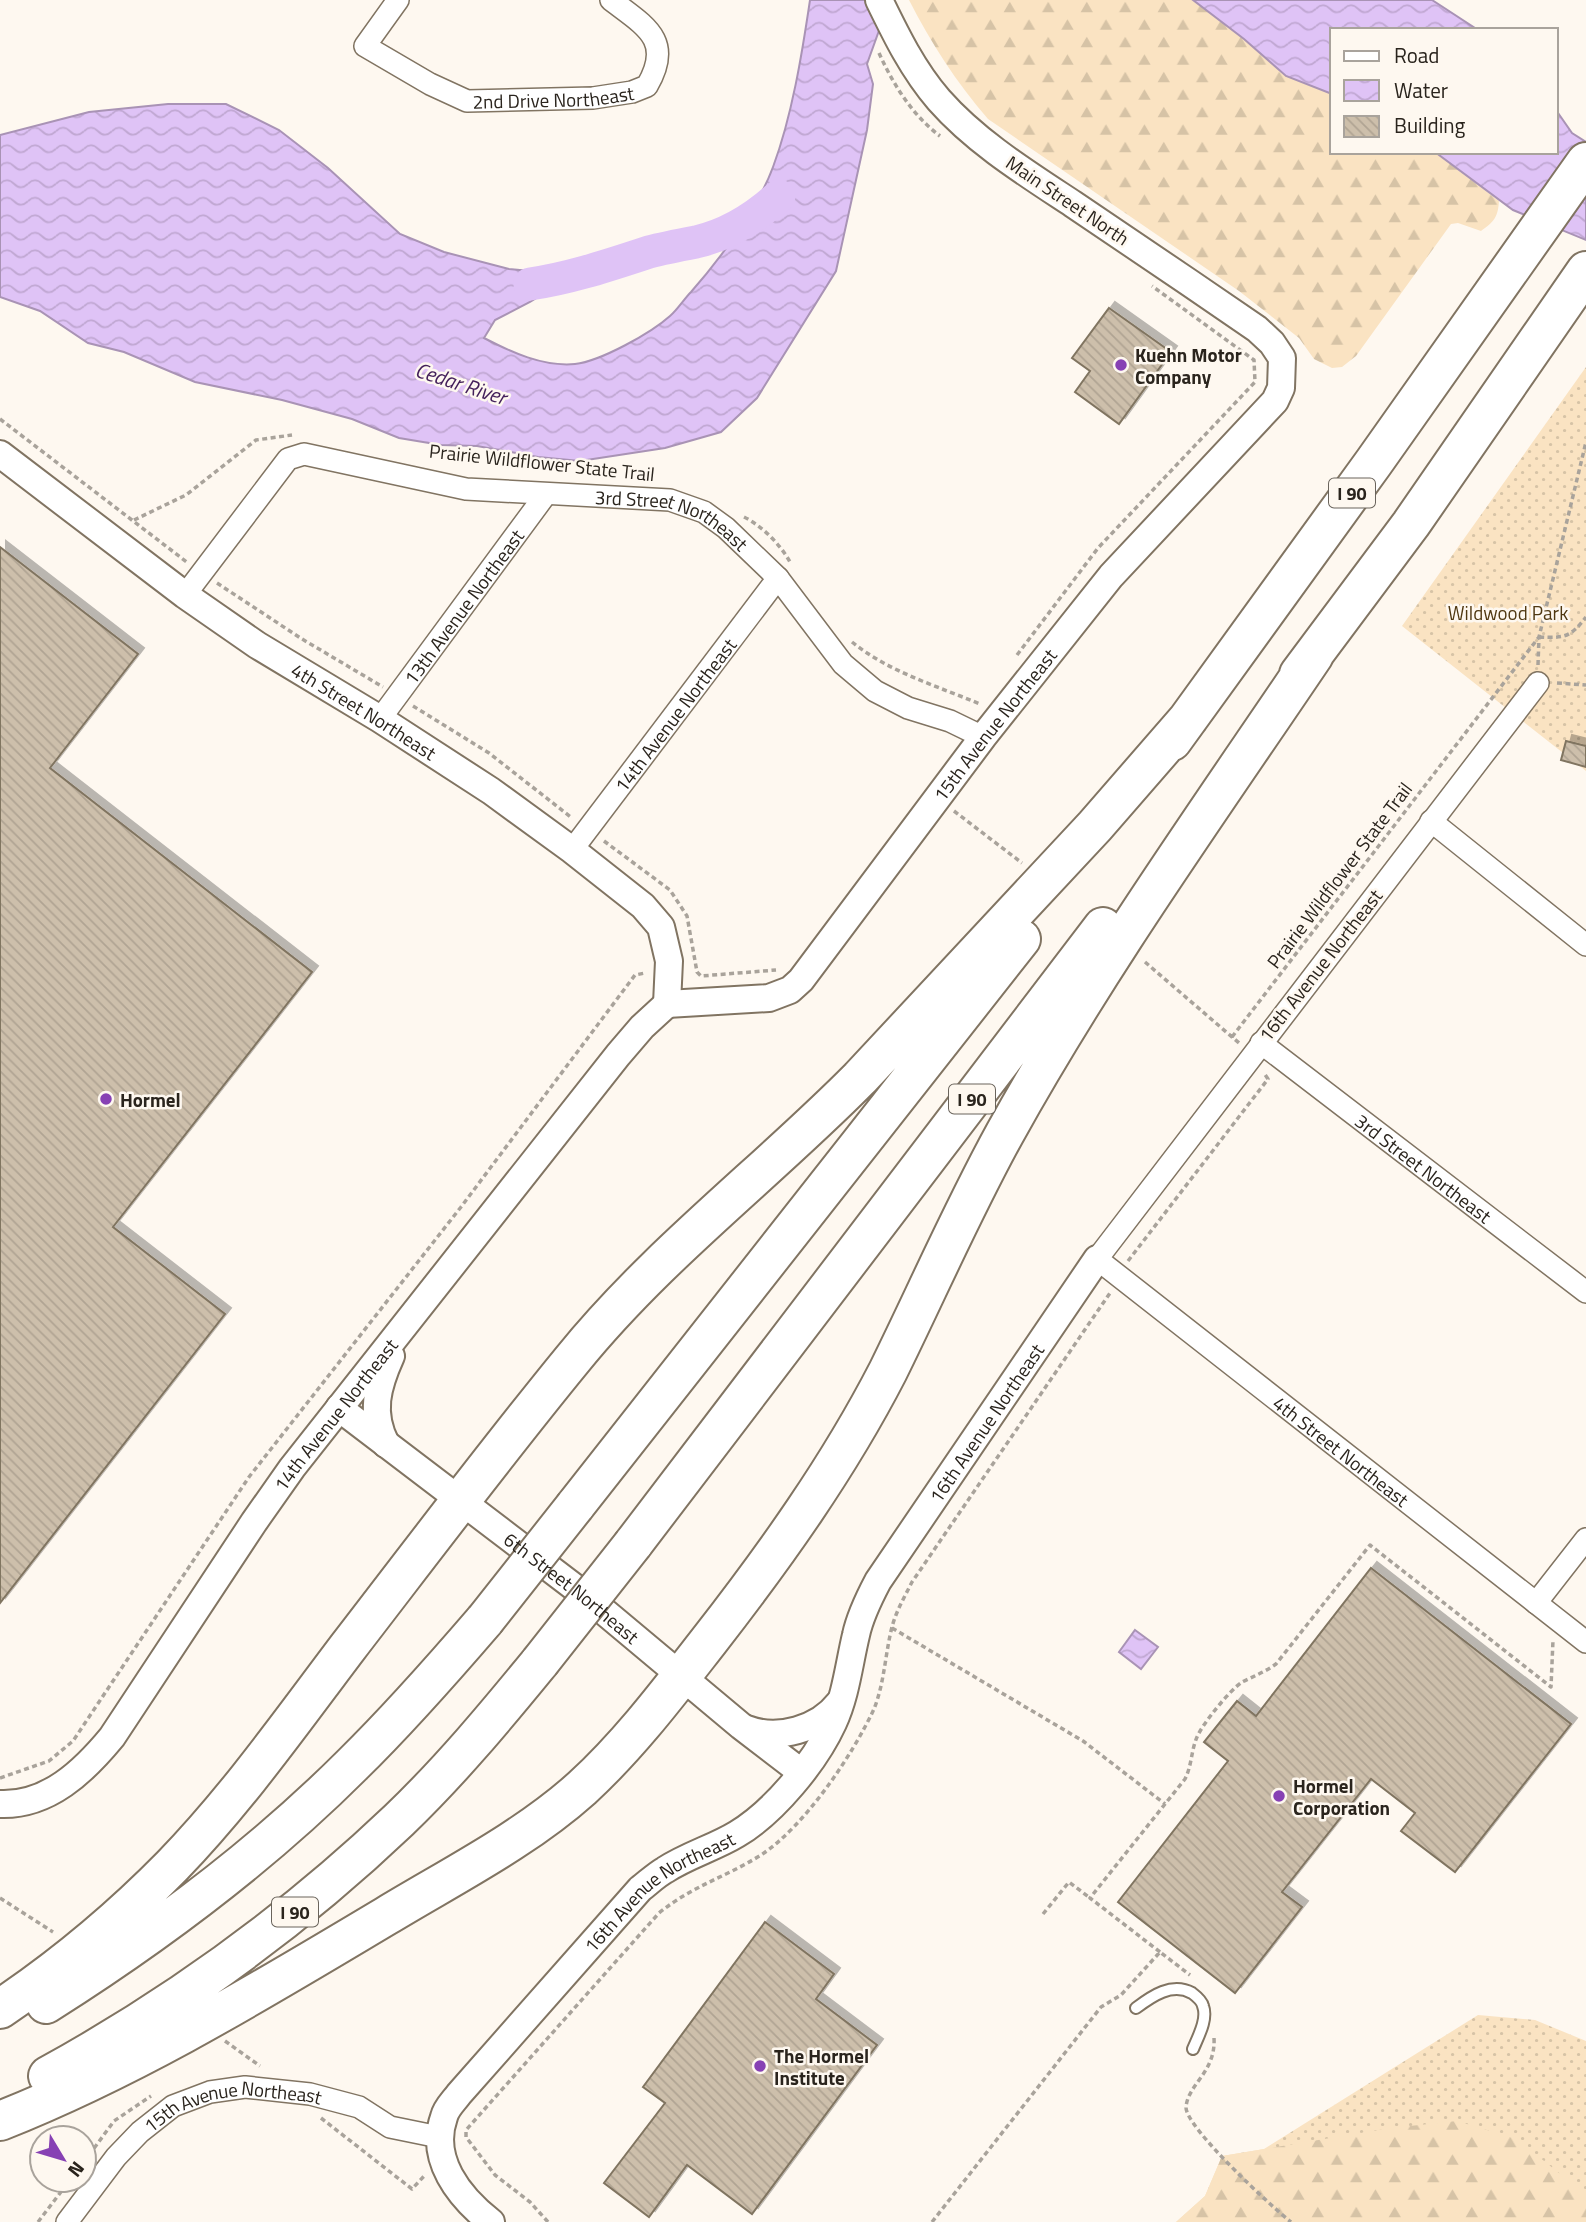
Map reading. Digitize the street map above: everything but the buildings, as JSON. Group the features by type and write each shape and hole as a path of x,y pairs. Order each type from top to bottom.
{"highway":[{"name":"I 90","path":"0,2032 147,1937 255,1852 350,1767 419,1695 485,1620 1017,943 1188,719 1586,162"},
{"name":"I 90","path":"0,2102 88,2054 197,1986 294,1913 400,1819 449,1769 540,1662 633,1544 1033,1018 1314,655 1480,427 1582,278"},
{"path":"0,2121 91,2082 182,2036 528,1829 592,1778 646,1719 770,1560 831,1472 887,1372 971,1198 1039,1073 1110,957 1314,655"},
{"path":"0,2009 59,1966 138,1899 172,1866 204,1831 279,1738 460,1501 605,1321 676,1248 826,1113 860,1078 1094,825 1188,719"}],"street":[{"name":"2nd Drive Northeast","path":"398,0 365,46 430,84 467,101 593,98 632,92 647,86 659,61 656,43 646,26 611,0"},
{"name":"Main Street North","path":"879,0 898,40 919,74 962,124 1040,182 1258,329 1282,358 1283,371"},
{"name":"15th Avenue Northeast","path":"667,1004 769,998 790,990 801,980 983,737 1111,576 1264,414 1281,388 1283,371"},
{"name":"4th Street Northeast","path":"0,454 186,595 266,651 380,719 491,792 579,840 661,927 668,961 667,1004"},
{"name":"3rd Street Northeast","path":"202,573 288,459 303,454 466,489 670,500 704,512 785,572 843,664 875,691 908,708 950,721 983,737"},
{"name":"13th Avenue Northeast","path":"380,719 546,494"},
{"name":"14th Avenue Northeast","path":"579,840 785,572"},
{"path":"186,595 202,573"},
{"name":"16th Avenue Northeast","path":"439,2137 444,2114 459,2094 640,1889 664,1870 752,1824 782,1796 801,1772 834,1722 856,1633 878,1581 1097,1259 1538,682"},
{"path":"1431,821 1586,946"},
{"name":"14th Avenue Northeast","path":"0,1804 44,1795 76,1777 112,1737 292,1468 618,1055 667,1004"},
{"name":"3rd Street Northeast","path":"1261,1042 1586,1292"},
{"name":"4th Street Northeast","path":"1097,1259 1586,1642"},
{"path":"386,1444 376,1420 377,1395 389,1359 408,1321"},
{"name":"6th Street Northeast","path":"339,1409 607,1612 681,1677 801,1772"},
{"path":"1536,1603 1586,1539"},
{"path":"741,1726 768,1734 794,1731 823,1718 842,1698"},
{"name":"15th Avenue Northeast","path":"67,2222 116,2157 140,2132 173,2106 210,2092 245,2087 310,2094 359,2107 390,2127 439,2137"},
{"path":"439,2137 442,2157 450,2178 462,2196 491,2222"}],"lane":[{"path":"1136,2008 1152,1996 1168,1990 1180,1989 1191,1993 1203,2006 1204,2015 1193,2049"}],"path":[{"path":"885,67 899,92 919,116 944,139"},
{"path":"1011,663 1098,548 1255,382 1254,360 1145,282"},
{"path":"0,419 202,573 302,639 489,753 579,840 670,890 687,916 696,972 701,976 782,970"},
{"path":"134,520 186,495 256,440 293,435"},
{"path":"1586,442 1539,637 1538,682 1586,685"},
{"path":"734,512 757,523 786,553 785,572"},
{"path":"1539,637 1562,638 1574,632 1586,617"},
{"path":"846,635 871,656 911,676 980,704 988,694"},
{"name":"Prairie Wildflower State Trail","path":"1145,962 1232,1037 1539,637"},
{"path":"937,798 1022,863"},
{"path":"0,1779 49,1761 73,1741 257,1466 461,1207 635,975 642,974"},
{"path":"1090,1898 1190,1769 1197,1737 1203,1727 1241,1683 1276,1664 1370,1545 1552,1687 1554,1617"},
{"path":"892,1628 1083,1741 1165,1804"},
{"path":"1043,1914 1069,1882 1200,1983"},
{"path":"0,1898 53,1932"},
{"path":"932,2222 1101,2007 1121,1995 1160,1952"},
{"path":"1213,2030 1213,2058 1190,2096 1186,2107 1188,2117 1222,2156 1291,2222"},
{"path":"222,2039 260,2066"},
{"path":"316,2115 412,2189"},
{"path":"473,2147 495,2175 530,2202 548,2222"},
{"path":"38,2222 59,2194"}],"green space":[{"path":"909,0 1193,0 1286,76 1330,93 1330,154 1438,154 1499,201 1498,211 1492,222 1481,231 1458,223 1451,224 1356,356 1342,367 1332,368 1314,359 1299,338 1239,291 988,119 965,91 926,32"},
{"name":"Wildwood Park","path":"1586,367 1586,771 1402,626"},
{"path":"1478,2015 1535,2020 1586,2041 1586,2222 1176,2222 1205,2196 1222,2156 1264,2149"},
{"path":"1457,2121 1517,2139 1586,2195 1586,2222 1176,2222 1205,2196 1222,2156 1391,2128"}],"water":[{"path":"810,0 890,0 867,64 873,84 867,130 836,271 757,398 721,432 665,448 580,461 399,438 352,419 282,400 195,382 124,352 88,343 40,311 0,297 0,135 89,112 168,104 226,104 279,130 328,168 400,234 444,252 509,269 574,275 495,320 484,338 539,361 575,364 598,358 638,338 670,316 714,264 748,216 773,167 786,127"},
{"path":"1193,0 1432,0 1475,28 1330,28 1330,93 1286,76"},
{"path":"1558,113 1572,133 1586,142 1586,240 1513,210 1438,154 1558,154"},
{"path":"1135,1630 1158,1647 1141,1669 1119,1652"}],"waterway":[{"name":"Cedar River","path":"530,284 575,275 649,252 708,239 740,224 779,196"}],"place":[{"name":"Kuehn Motor Company","path":"1121,365"},
{"name":"Hormel","path":"106,1099"},
{"name":"Hormel Corporation","path":"1279,1796"},
{"name":"The Hormel Institute","path":"760,2066"}]}
